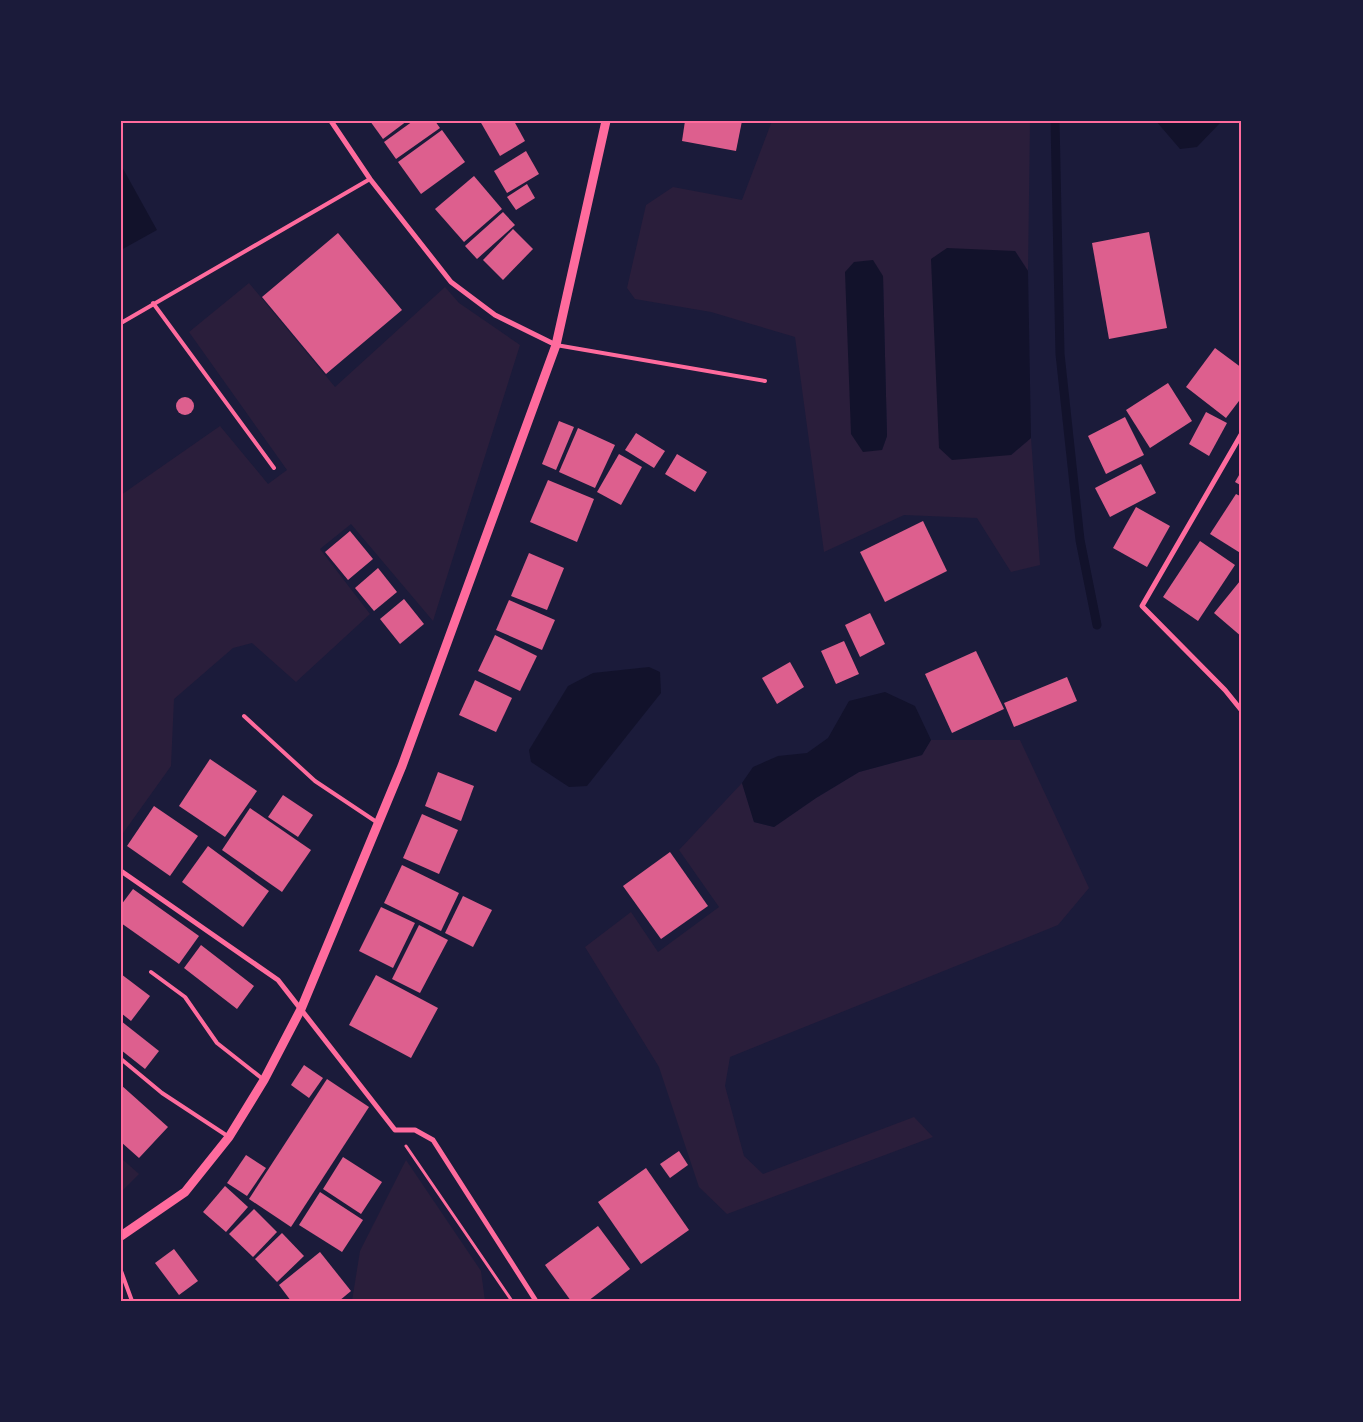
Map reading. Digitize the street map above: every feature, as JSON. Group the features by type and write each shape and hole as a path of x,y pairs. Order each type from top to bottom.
{"street":[{"path":"331,121 370,179 452,282 496,315 556,345"},
{"path":"121,1236 185,1192 229,1137 264,1080 301,1009 380,824 556,345 606,121"},
{"path":"1242,433 1142,606 1242,711"},
{"path":"121,871 278,980 395,1130 415,1130 433,1140 536,1301"}],"lane":[{"path":"121,324 370,179"},
{"path":"153,304 274,468"},
{"path":"556,345 765,380"},
{"path":"244,716 315,781 380,824"},
{"path":"151,972 184,997 217,1043 264,1080"},
{"path":"121,1059 162,1093 229,1137"},
{"path":"121,1271 132,1301"}],"path":[{"path":"395,1130 512,1301"}],"shaded area":[{"path":"772,121 1030,121 1028,271 1015,251 1011,455 1031,438 1040,565 1011,572 977,518 904,515 824,552 795,337 711,312 635,299 627,288 646,205 673,187 742,200","holes":["883,276 887,436 882,450"]},
{"path":"1156,121 1222,121 1197,147 1180,149"},
{"path":"121,165 157,230 121,250"},
{"path":"947,248 1015,251 1028,271 1031,438 1011,455 952,460 939,448 931,259"},
{"path":"873,260 883,276 887,436 882,450 863,452 851,434 845,272 854,262"},
{"path":"249,283 335,387 445,287 459,303 520,345 433,621 351,524 320,549 370,614 296,682 252,643 233,648 174,699 171,766 121,836 121,495 220,426 268,484 287,470 189,332"},
{"path":"649,667 660,672 661,693 587,786 569,787 531,762 529,750 568,686 593,673"},
{"path":"885,692 915,706 931,740 922,755 859,772 816,798 774,827 754,822 742,783 753,767 778,756 807,753 828,738 849,701"},
{"path":"931,740 1020,740 1089,888 1058,925 730,1057 725,1086 744,1156 763,1174 914,1117 933,1137 727,1214 699,1187 659,1067 585,947 631,912 658,952 719,907 679,850 742,783 754,822 774,827 816,798 859,772 922,755"},
{"path":"121,1158 139,1174 121,1192"},
{"path":"406,1160 481,1271 485,1301 352,1301 360,1251"}],"building":[{"path":"370,121 407,121 383,139"},
{"path":"413,121 435,121 440,128 396,159 384,142"},
{"path":"480,121 514,121 525,141 500,156"},
{"path":"685,121 742,121 736,151 682,141"},
{"path":"442,130 465,162 421,194 398,162"},
{"path":"526,151 539,174 507,193 494,171"},
{"path":"474,176 502,209 464,242 435,209"},
{"path":"527,184 535,198 516,210 507,197"},
{"path":"503,212 515,225 477,259 465,246"},
{"path":"513,229 533,249 503,280 483,260"},
{"path":"1149,232 1167,328 1109,339 1092,243"},
{"path":"338,233 402,310 326,374 262,297"},
{"path":"1215,348 1242,368 1242,397 1226,418 1186,387"},
{"path":"1168,383 1192,421 1150,448 1126,410"},
{"path":"185,397 191,400 194,406 191,412 185,415 179,412 176,406 179,400"},
{"path":"1206,412 1227,423 1209,456 1189,444"},
{"path":"1125,417 1144,455 1106,474 1088,436"},
{"path":"559,421 574,427 556,470 542,464"},
{"path":"578,428 615,445 595,488 559,472"},
{"path":"636,433 665,451 654,468 625,450"},
{"path":"619,454 642,467 621,505 597,492"},
{"path":"677,454 707,472 695,492 665,474"},
{"path":"1141,464 1156,493 1110,517 1095,488"},
{"path":"1242,470 1242,486 1235,482"},
{"path":"548,480 594,499 577,542 530,522"},
{"path":"1236,494 1242,497 1242,554 1210,534"},
{"path":"1136,507 1170,526 1147,567 1113,548"},
{"path":"923,521 947,571 885,602 860,552"},
{"path":"350,531 373,559 348,580 325,552"},
{"path":"1200,541 1235,565 1198,621 1163,597"},
{"path":"529,553 564,568 547,610 511,596"},
{"path":"378,568 397,592 374,611 355,588"},
{"path":"1240,581 1242,582 1242,637 1214,613"},
{"path":"404,599 424,624 400,644 380,619"},
{"path":"509,600 555,620 542,650 496,630"},
{"path":"870,613 885,644 860,657 845,625"},
{"path":"495,635 537,656 520,691 478,671"},
{"path":"844,641 859,674 836,684 821,651"},
{"path":"976,651 1004,709 952,733 925,674"},
{"path":"790,662 804,687 777,704 762,678"},
{"path":"1067,677 1077,701 1014,727 1004,703"},
{"path":"475,680 512,698 496,732 459,715"},
{"path":"210,759 257,791 225,837 179,806"},
{"path":"438,772 474,786 461,821 425,806"},
{"path":"283,795 313,815 298,837 268,817"},
{"path":"154,806 198,836 170,876 127,846"},
{"path":"250,808 311,850 282,892 222,850"},
{"path":"422,814 458,830 439,874 403,858"},
{"path":"208,846 269,891 243,927 182,882"},
{"path":"670,852 708,906 661,939 623,886"},
{"path":"402,865 459,893 441,931 384,903"},
{"path":"133,889 199,936 179,964 121,923 121,905"},
{"path":"463,896 492,910 473,947 445,933"},
{"path":"381,907 415,923 393,968 359,951"},
{"path":"419,925 448,940 420,993 392,979"},
{"path":"201,945 254,986 237,1009 184,968"},
{"path":"121,974 150,996 131,1021 121,1013"},
{"path":"376,975 438,1008 411,1058 349,1025"},
{"path":"121,1021 159,1051 145,1069 121,1050"},
{"path":"304,1065 323,1078 309,1098 291,1085"},
{"path":"327,1079 369,1107 291,1227 249,1199"},
{"path":"121,1085 168,1127 139,1158 121,1142"},
{"path":"679,1151 688,1165 670,1178 660,1164"},
{"path":"246,1155 266,1168 247,1196 227,1183"},
{"path":"343,1157 382,1182 361,1214 323,1189"},
{"path":"646,1168 689,1230 641,1264 598,1202"},
{"path":"225,1186 248,1207 226,1232 203,1212"},
{"path":"320,1192 363,1220 342,1252 299,1225"},
{"path":"254,1209 277,1232 253,1257 229,1234"},
{"path":"598,1226 630,1269 588,1301 571,1301 545,1265"},
{"path":"282,1233 304,1256 277,1282 255,1259"},
{"path":"174,1249 198,1281 179,1295 155,1263"},
{"path":"320,1252 351,1291 339,1301 291,1301 279,1285"}],"waterway":[{"path":"1055,121 1060,354 1080,540 1097,625"}]}
